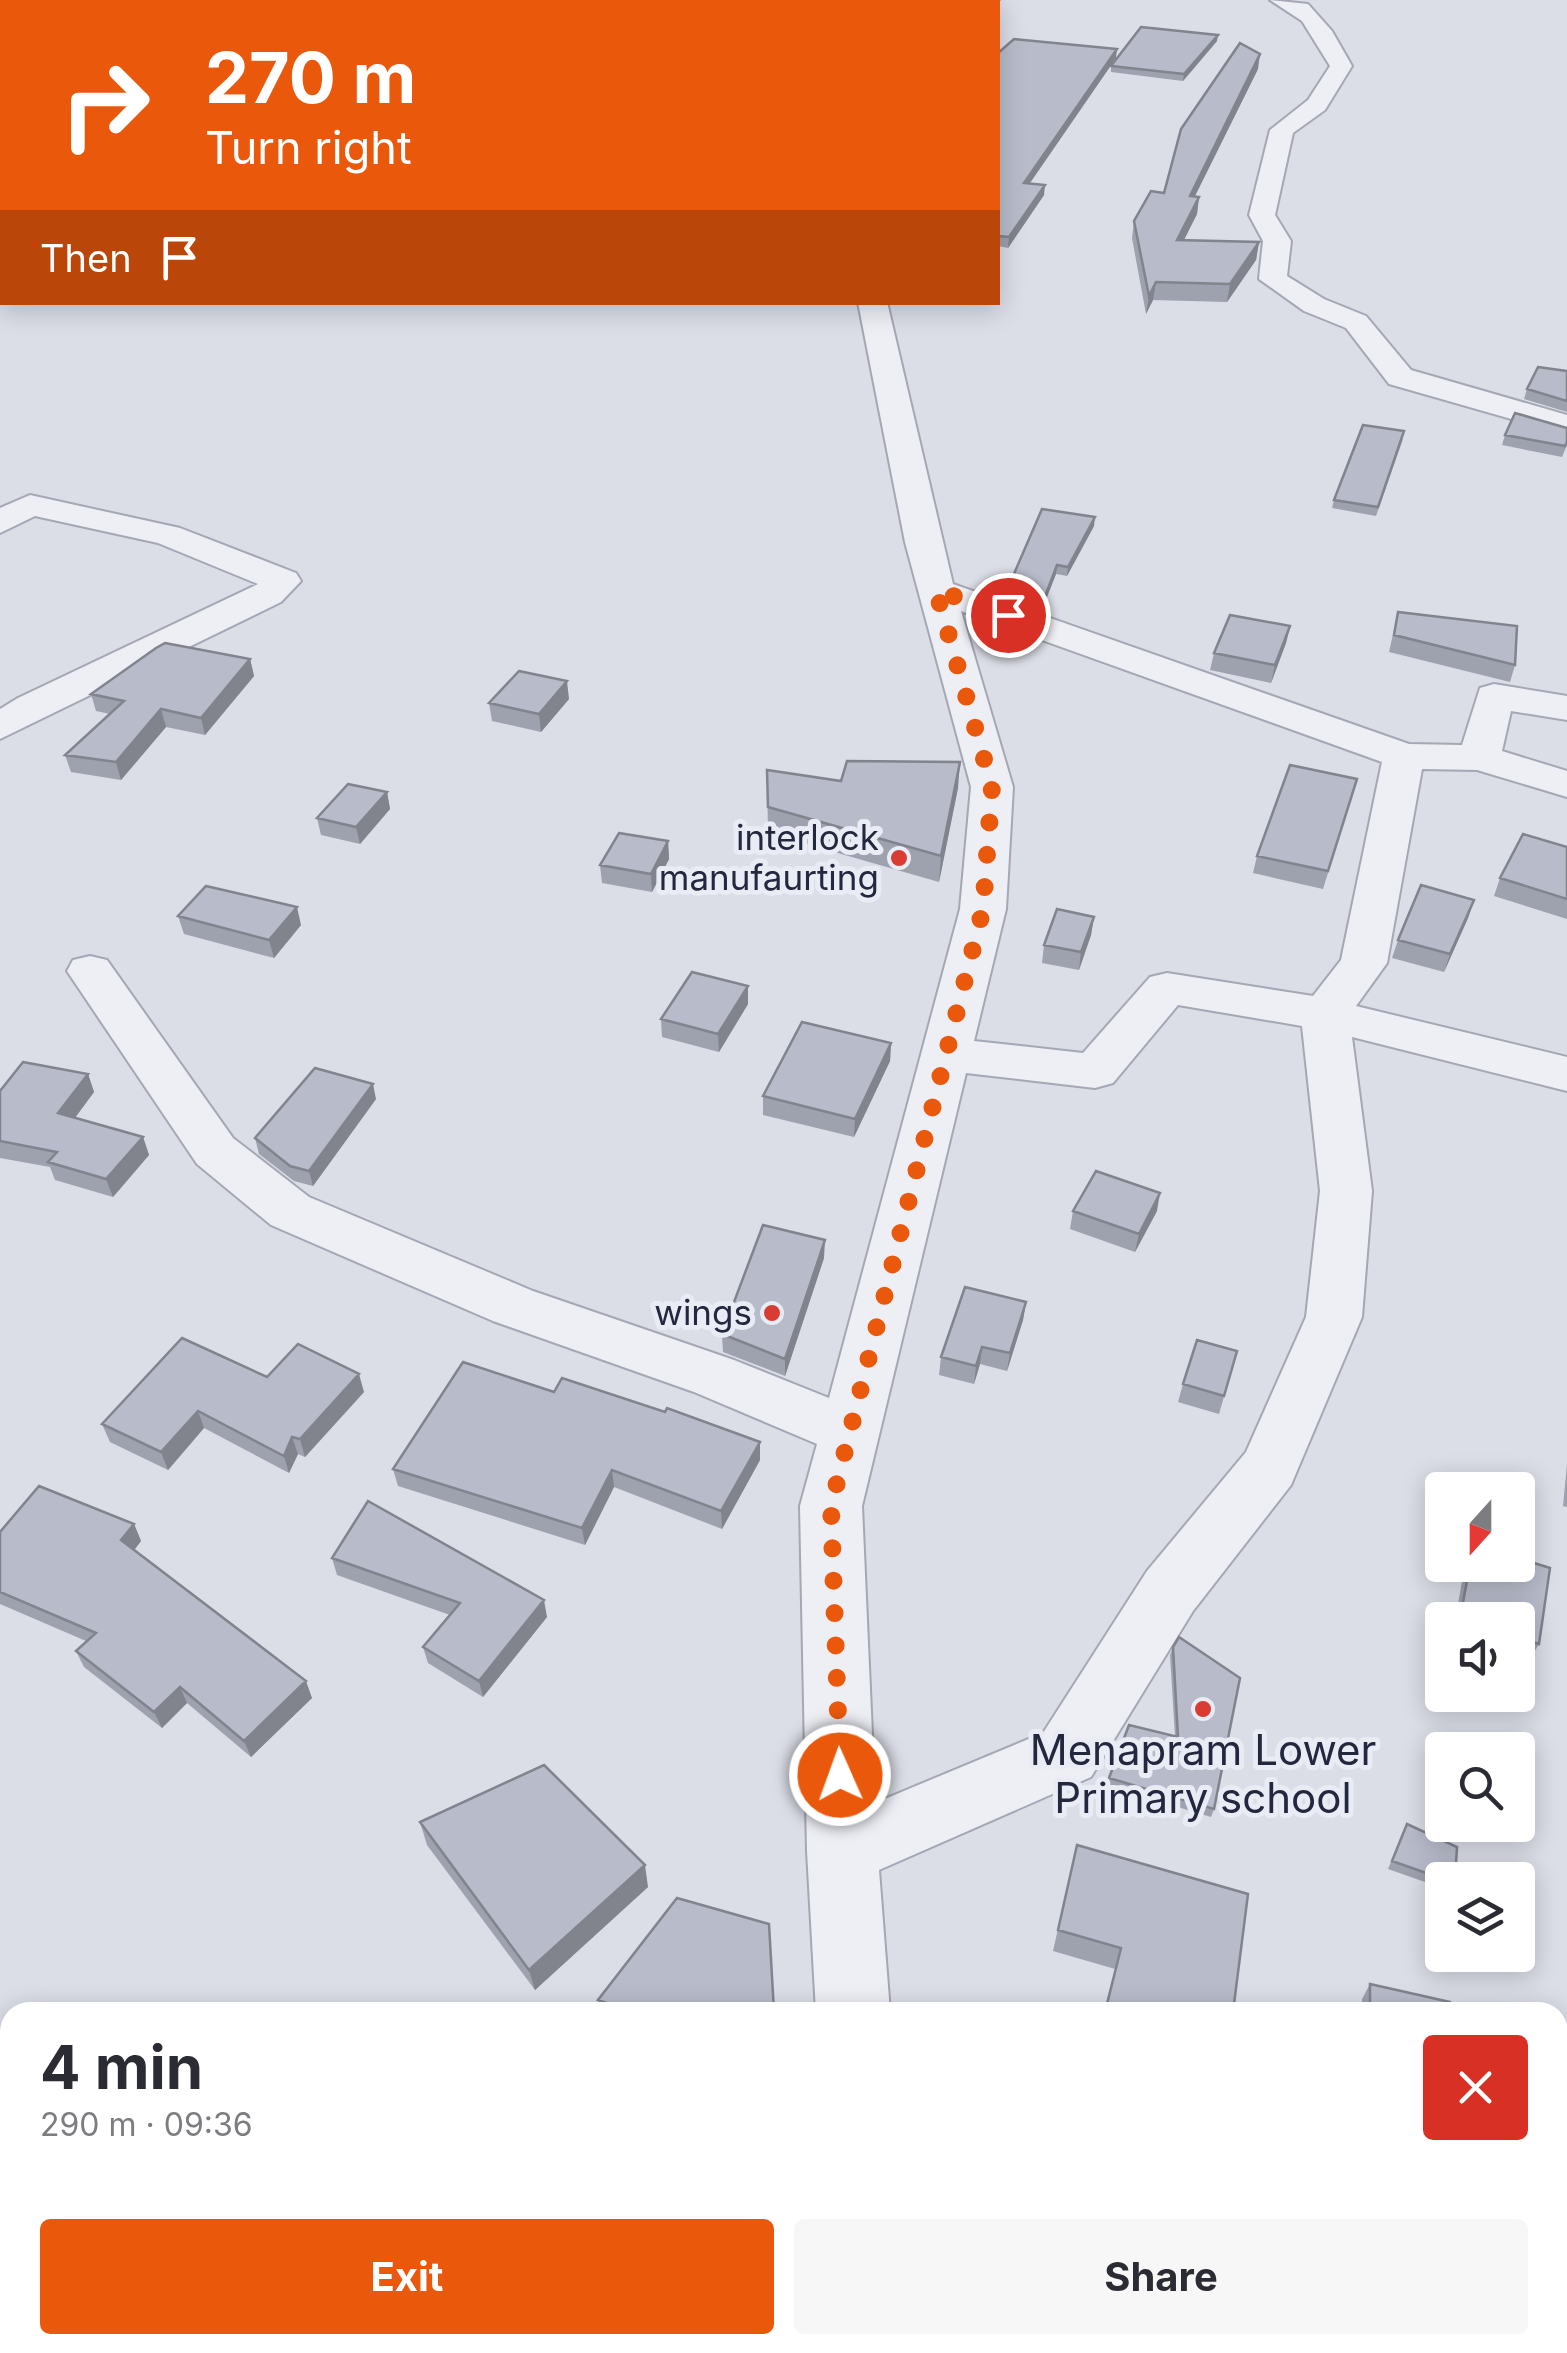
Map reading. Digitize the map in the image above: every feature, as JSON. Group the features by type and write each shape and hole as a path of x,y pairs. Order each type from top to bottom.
{"street":[{"path":"1280,0 1292,2 1330,40 1340,66 1317,105 1282,130 1262,215 1277,241 1274,279 1314,305 1356,322 1400,377 1567,425"},
{"path":"852,2002 842,1852 831,1506 983,909 992,787 936,590 873,305"},
{"path":"0,523 30,505 168,535 282,581 268,594 32,706 0,726"},
{"path":"936,590 1404,756 1480,758 1567,784"},
{"path":"1480,758 1494,696 1567,708"},
{"path":"842,1852 1067,1754 1170,1590 1270,1467 1334,1317 1346,1191 1325,1014 1364,963 1404,756"},
{"path":"90,972 216,1151 290,1211 513,1306 714,1376 850,1432"},
{"path":"946,1054 1095,1071 1167,988 1325,1014 1567,1074"}],"building":[{"path":"1141,27 1218,35 1184,74 1111,66"},
{"path":"1014,39 1117,49 1024,183 1045,185 1009,237 1000,236 1000,51"},
{"path":"1240,43 1260,54 1190,196 1199,197 1177,240 1259,242 1230,284 1156,282 1149,296 1134,221 1151,191 1164,193 1181,129"},
{"path":"1538,367 1567,371 1567,401 1527,389"},
{"path":"1515,413 1567,428 1565,446 1505,435"},
{"path":"1363,425 1404,431 1378,507 1334,500"},
{"path":"1042,509 1095,517 1068,567 1057,565 1044,599 1007,590"},
{"path":"1398,612 1517,626 1515,665 1394,635"},
{"path":"1230,615 1290,626 1275,665 1214,653"},
{"path":"165,643 250,659 201,718 161,709 116,762 65,755 124,701 91,694"},
{"path":"519,671 567,681 539,714 489,703"},
{"path":"847,761 960,762 941,856 768,807 767,770 841,781"},
{"path":"1290,765 1357,779 1328,871 1257,856"},
{"path":"348,784 387,792 356,827 317,818"},
{"path":"619,833 668,841 651,874 600,865"},
{"path":"1523,834 1567,847 1567,899 1500,878"},
{"path":"1421,885 1474,900 1450,954 1398,940"},
{"path":"206,886 297,907 269,940 178,916"},
{"path":"1057,909 1094,917 1081,952 1044,945"},
{"path":"692,972 748,986 718,1034 661,1019"},
{"path":"802,1022 891,1043 855,1119 763,1096"},
{"path":"23,1062 88,1074 58,1113 143,1137 106,1179 48,1162 57,1152 0,1141 0,1091"},
{"path":"315,1068 373,1084 309,1171 290,1166 255,1138"},
{"path":"1096,1171 1160,1193 1139,1234 1073,1211"},
{"name":"wings","path":"763,1225 825,1240 785,1359 722,1334"},
{"path":"965,1287 1026,1302 1010,1353 982,1347 976,1366 941,1357"},
{"path":"182,1338 267,1377 298,1344 359,1374 300,1439 292,1437 284,1456 198,1411 161,1452 102,1424"},
{"path":"1197,1340 1237,1351 1224,1396 1183,1384"},
{"path":"463,1362 554,1392 562,1378 665,1412 667,1408 760,1442 721,1511 612,1470 582,1528 393,1469"},
{"path":"39,1486 134,1524 121,1540 306,1681 244,1741 180,1687 154,1712 76,1651 96,1633 0,1592 0,1532"},
{"path":"368,1501 544,1600 479,1681 423,1647 460,1603 332,1558"},
{"path":"1535,1563 1550,1568 1539,1644 1535,1643 1535,1602 1463,1602 1467,1582 1535,1582"},
{"name":"Menapram Lower Primary school","path":"1179,1637 1240,1678 1214,1809 1109,1778 1129,1725 1178,1737 1173,1647"},
{"path":"544,1765 645,1865 529,1970 420,1822"},
{"path":"1407,1824 1425,1832 1425,1842 1446,1842 1457,1847 1456,1862 1425,1862 1425,1873 1392,1861"},
{"path":"1077,1845 1248,1894 1234,2002 1108,2002 1121,1948 1058,1930"},
{"path":"677,1898 769,1924 773,2002 598,2000"},
{"path":"1370,1984 1450,2002 1370,2002"}],"place":[{"name":"interlock manufaurting","path":"899,858"},
{"name":"wings","path":"772,1313"},
{"name":"Menapram Lower Primary school","path":"1203,1709"}],"route":[{"path":"840,1775 831,1506 983,909 992,787 936,590 1008,615"}]}
